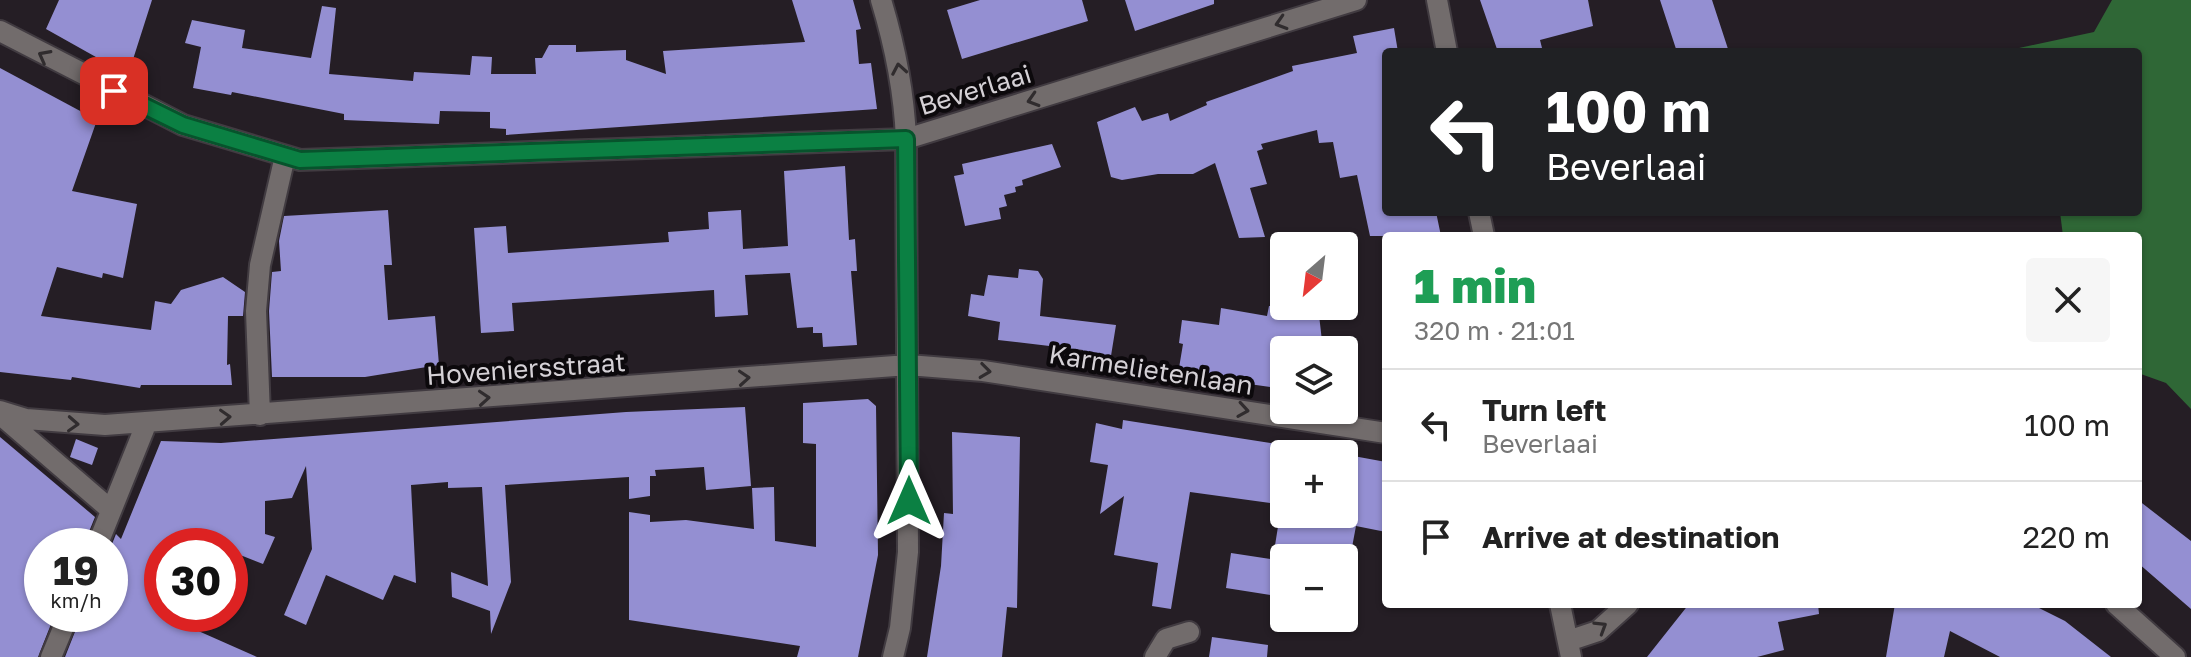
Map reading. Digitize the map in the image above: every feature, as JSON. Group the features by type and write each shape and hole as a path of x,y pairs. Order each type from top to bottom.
{"street":[{"path":"881,0 894,44 904,100 906,139 908,552 893,657"},
{"name":"Beverlaai","path":"0,31 183,125 300,160 906,139 1356,0"},
{"path":"1437,0 1446,48"},
{"path":"260,415 256,311 260,265 285,156"},
{"name":"Hoveniersstraat","path":"0,412 26,419 105,425 908,365"},
{"name":"Karmelietenlaan","path":"908,365 983,371 1382,432"},
{"name":"Hoveniersstraat","path":"0,412 111,510"},
{"path":"104,528 147,422"},
{"path":"1561,608 1570,649 1598,631 1624,608"},
{"path":"2120,608 2175,657"},
{"path":"51,657 61,632"},
{"path":"1155,657 1166,639 1189,632"}],"green space":[{"path":"2112,0 2191,0 2191,409 2166,383 2142,374 2142,232 2062,232 2060,216 2142,216 2142,48 2019,48 2094,32"}],"building":[{"path":"59,0 152,0 128,75 46,29"},
{"path":"792,0 853,0 861,29 856,30 859,64 871,63 877,109 506,135 506,129 490,128 490,112 440,111 439,124 344,120 344,114 232,92 231,95 193,88 201,47 185,43 192,20 245,30 242,48 311,58 322,6 336,8 329,74 413,81 414,72 470,75 472,56 492,57 491,74 536,74 535,58 542,58 549,45 576,45 576,52 626,50 626,60 666,74 663,51 805,42"},
{"path":"980,0 1082,0 1088,21 962,59 947,10"},
{"path":"1125,0 1214,0 1214,4 1135,31"},
{"path":"1480,0 1588,0 1593,26 1540,40 1542,48 1497,48"},
{"path":"1660,0 1712,0 1728,48 1676,48"},
{"path":"1394,28 1397,48 1382,48 1382,216 1437,216 1440,232 1382,232 1382,236 1370,236 1357,175 1340,178 1333,142 1319,143 1317,130 1261,144 1263,149 1257,151 1267,184 1250,188 1265,237 1239,238 1215,163 1193,174 1158,174 1122,180 1111,177 1097,122 1135,107 1142,121 1168,113 1170,121 1207,105 1206,102 1293,71 1292,66 1357,53 1353,36"},
{"path":"0,68 97,120 72,191 137,204 123,278 103,273 102,278 57,267 41,316 151,330 155,301 171,304 181,290 223,277 245,292 243,316 228,316 227,365 230,364 232,385 141,385 140,388 72,377 71,380 0,372"},
{"path":"1052,144 1061,167 1022,180 1023,185 1015,187 1016,192 1004,195 1007,206 999,208 1001,219 965,226 954,176 964,174 962,164"},
{"path":"845,166 849,240 855,239 857,271 851,271 857,345 823,347 822,333 813,333 813,327 797,328 790,273 745,275 748,315 715,317 714,290 512,303 514,331 481,333 474,228 506,226 508,253 669,242 668,232 709,229 708,212 741,210 743,249 788,246 784,171"},
{"path":"388,210 392,265 384,265 388,320 435,316 439,365 365,377 272,377 269,311 272,272 281,271 279,241 284,216"},
{"path":"1019,269 1038,271 1043,279 1040,316 1116,325 1110,362 1082,357 1083,350 998,340 1000,322 968,316 971,294 984,296 988,275 1018,278"},
{"path":"1270,306 1270,320 1320,320 1321,336 1270,336 1270,387 1178,374 1183,344 1179,343 1182,320 1219,325 1221,308 1267,316"},
{"path":"868,399 876,406 878,555 858,657 797,657 800,646 629,620 629,512 650,515 650,522 686,520 754,529 752,488 774,487 775,541 816,547 816,444 803,443 803,403"},
{"path":"745,407 751,486 706,490 704,467 655,470 656,476 650,476 650,496 629,499 629,477 505,485 511,582 491,634 490,611 452,597 451,572 488,586 482,487 448,488 448,482 411,485 416,583 394,575 383,600 326,575 306,625 284,615 312,549 306,466 292,498 265,501 265,534 275,537 263,564 248,558 248,528 144,528 144,632 201,632 257,657 65,657 75,632 128,632 128,528 125,528 161,441 221,443 626,412"},
{"path":"1123,420 1270,443 1270,503 1190,492 1171,609 1152,606 1158,563 1114,555 1124,496 1100,514 1108,465 1090,462 1096,423 1122,429"},
{"path":"952,432 1020,437 1017,608 1007,607 1002,657 927,657 941,566 944,513 953,514"},
{"path":"0,437 95,517 91,528 24,528 24,632 48,632 38,657 0,657"},
{"path":"76,439 98,448 92,465 70,457"},
{"path":"1358,457 1382,461 1382,531 1358,526"},
{"path":"2142,503 2191,541 2191,609 2142,566"},
{"path":"1278,528 1356,528 1353,544 1275,544"},
{"path":"1231,553 1270,559 1270,595 1226,588"},
{"path":"1686,608 1818,608 1819,614 1778,622 1784,650 1757,657 1647,657"},
{"path":"1894,608 2039,608 2065,621 2111,657 2000,657 1950,631 1944,657 1886,657"},
{"path":"1212,637 1268,645 1267,657 1209,657"}],"route":[{"path":"114,91 183,125 300,160 906,139 909,501"}]}
